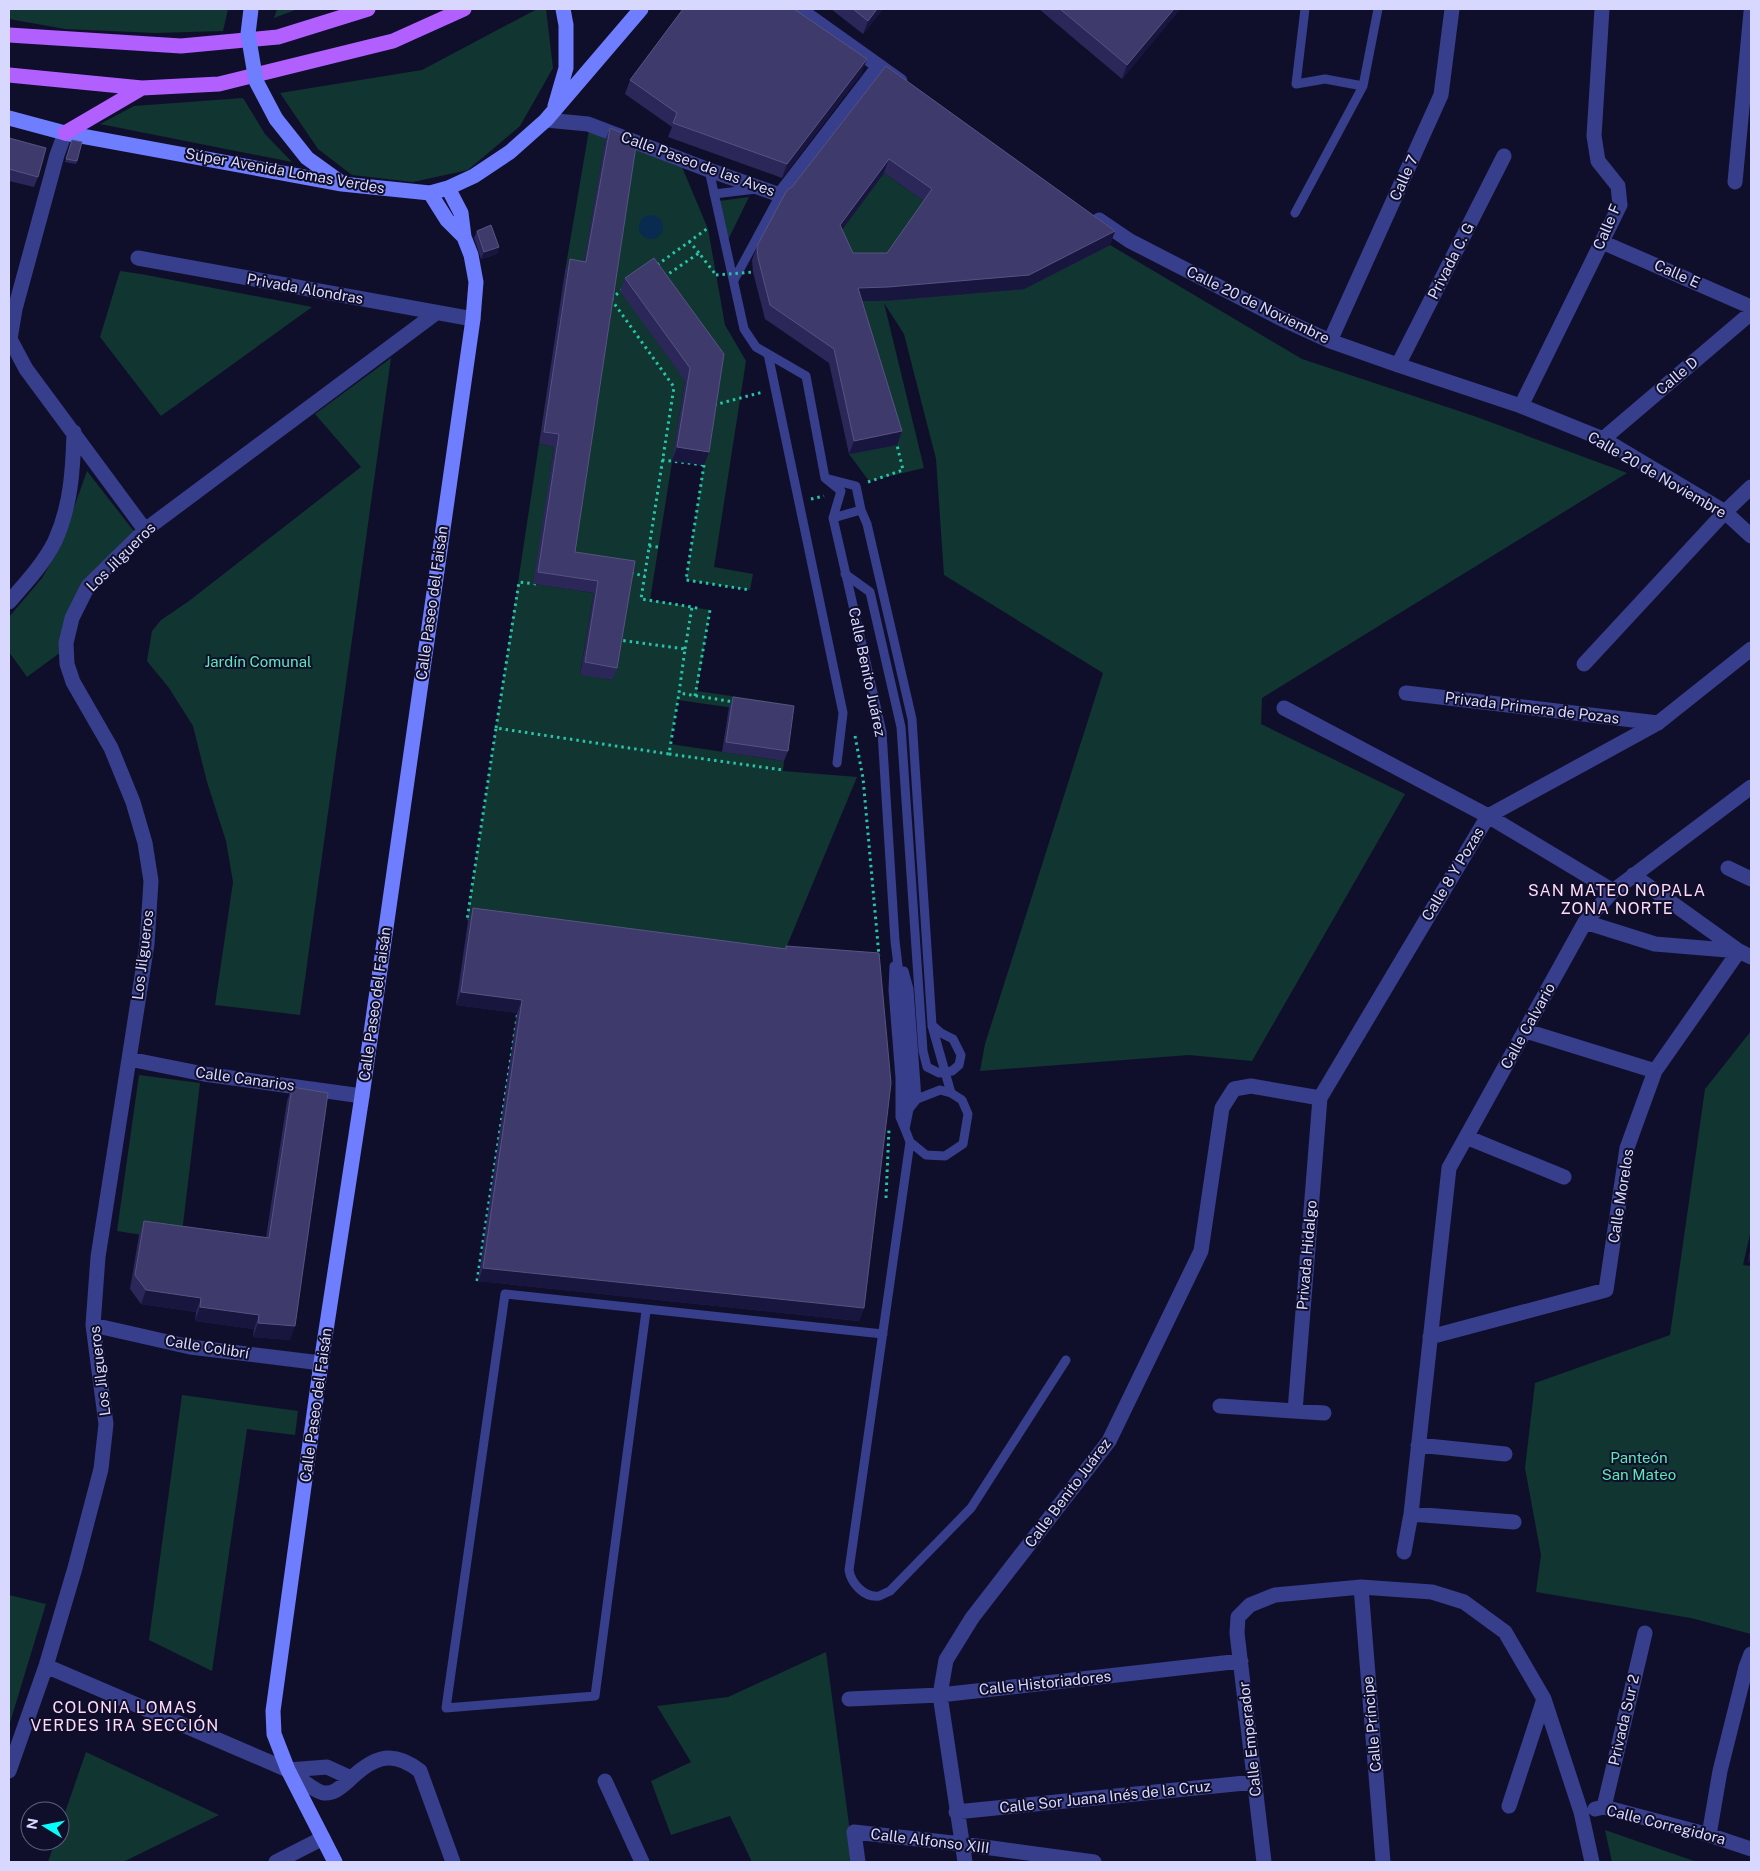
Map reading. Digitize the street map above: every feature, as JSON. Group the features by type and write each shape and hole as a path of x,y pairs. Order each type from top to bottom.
{"main road":[{"path":"9,35 181,46 278,37 368,9"},
{"path":"9,74 142,88 219,84 393,40 464,9"},
{"path":"66,133 142,88"}],"street":[{"path":"252,9 248,34 256,81 276,119 307,158 342,184"},
{"path":"550,115 566,68 566,25 563,9"},
{"name":"Súper Avenida Lomas Verdes","path":"9,118 66,133 342,184 430,193 448,188 474,176 510,152 550,115 641,9"},
{"path":"799,9 914,92"},
{"name":"Calle 7","path":"1330,340 1441,95 1452,9"},
{"name":"Calle F","path":"1521,406 1620,206 1618,186 1598,160 1594,136 1602,9"},
{"path":"1734,182 1751,12"},
{"name":"Calle Paseo de las Aves","path":"550,115 588,124 780,195 879,66"},
{"path":"66,133 57,155 15,309 10,339 26,369 145,530"},
{"name":"Privada C. G","path":"1398,366 1504,156"},
{"name":"Calle Paseo del Faisán","path":"334,1862 288,1770 274,1734 273,1710 321,1363 362,1096 473,319 476,282 473,262 464,237 461,214 448,188"},
{"name":"Calle Paseo del Faisán","path":"430,193 447,220 464,237"},
{"name":"Calle 20 de Noviembre","path":"1089,214 1130,241 1284,320 1398,366 1521,406 1603,439 1724,512 1751,536"},
{"name":"Calle E","path":"1602,242 1751,307"},
{"name":"Privada Alondras","path":"138,258 473,319"},
{"name":"Los Jilgueros","path":"9,1770 46,1666 75,1568 101,1469 106,1424 93,1325 98,1257 147,944 151,881 145,843 133,802 112,748 73,682 67,664 66,643 72,618 88,586 145,530 436,312"},
{"name":"Calle D","path":"1603,439 1751,313"},
{"path":"9,602 28,580 54,542 67,508 73,472 74,432"},
{"path":"1584,664 1724,512 1751,487"},
{"name":"Calle 8 Y Pozas","path":"1320,1098 1488,816 1658,723 1751,649"},
{"name":"Privada Primera de Pozas","path":"1406,694 1658,723"},
{"path":"1284,708 1488,816 1613,891"},
{"name":"Calle Calvario","path":"1404,1552 1410,1514 1449,1168 1585,922 1613,891 1751,786"},
{"path":"1728,868 1751,879"},
{"path":"1633,875 1745,954"},
{"path":"1585,922 1655,944 1745,954"},
{"name":"Calle Morelos","path":"1430,1338 1606,1290 1627,1148 1655,1071 1745,954"},
{"path":"1526,1031 1655,1071"},
{"name":"Calle Canarios","path":"129,1059 204,1074 362,1096"},
{"name":"Calle Benito Juárez","path":"965,1862 940,1695 946,1660 972,1618 1114,1433 1201,1251 1222,1108 1234,1089 1251,1086 1320,1098"},
{"name":"Privada Hidalgo","path":"1295,1412 1320,1098"},
{"path":"1466,1137 1564,1177"},
{"name":"Calle Colibrí","path":"93,1325 190,1347 321,1363"},
{"path":"1220,1406 1324,1413"},
{"path":"1418,1445 1505,1454"},
{"path":"1410,1514 1514,1522"},
{"path":"1361,1587 1432,1592 1464,1602 1505,1632 1544,1699 1581,1812 1592,1862"},
{"name":"Calle Emperador","path":"1264,1862 1237,1633 1238,1617 1250,1605 1275,1595 1361,1587"},
{"name":"Calle Príncipe","path":"1361,1587 1383,1862"},
{"name":"Privada Sur 2","path":"1604,1807 1645,1633"},
{"path":"1709,1835 1720,1771 1746,1667 1751,1654"},
{"name":"Calle Historiadores","path":"849,1699 940,1695 1241,1661"},
{"path":"46,1666 288,1770 322,1793 330,1793 337,1790 377,1760 394,1757 408,1762 420,1771 453,1862"},
{"path":"1509,1806 1544,1699"},
{"path":"288,1770 326,1767 355,1775"},
{"path":"605,1781 642,1862"},
{"name":"Calle Sor Juana Inés de la Cruz","path":"956,1812 1255,1782"},
{"name":"Calle Corregidora","path":"1581,1812 1604,1807 1709,1835 1751,1849"},
{"name":"Calle Alfonso XIII","path":"858,1862 854,1832 1094,1862"},
{"path":"276,1862 323,1838"}],"lane":[{"path":"1305,9 1296,84 1325,79 1363,86"},
{"path":"1295,213 1363,86 1378,9"},
{"path":"709,170 744,329 756,347 806,376 825,478 841,491"},
{"path":"714,194 763,188"},
{"path":"734,280 780,195"},
{"path":"768,354 843,713 838,763"},
{"path":"825,478 856,486 860,510 866,524 912,719 932,1025 951,1093"},
{"name":"Calle Benito Juárez","path":"841,491 833,518 882,732 895,941 902,990 909,1109"},
{"path":"833,518 860,510"},
{"path":"845,574 870,592 901,727 923,1051 927,1067 939,1072 952,1072 959,1065 961,1054 953,1039 941,1033 932,1025"},
{"path":"895,941 909,989 917,1099"},
{"path":"895,941 893,990 900,1078 900,1117 910,1142 849,1570 850,1578 863,1593 878,1596 890,1591 972,1508 1066,1360"},
{"path":"905,1129 909,1109 917,1099 940,1090 951,1093 962,1100 968,1114 962,1144 946,1156 926,1155 910,1142"},
{"path":"646,1311 595,1696 446,1708 505,1294 646,1311 883,1334"}],"path":[{"path":"655,266 708,228"},
{"path":"689,241 716,275 753,272"},
{"path":"656,282 698,253"},
{"path":"611,299 627,286"},
{"path":"610,307 612,289"},
{"path":"611,299 674,387 641,599 701,609"},
{"path":"713,405 750,395"},
{"path":"712,414 715,396"},
{"path":"856,486 903,470 897,445"},
{"path":"705,457 686,580 750,590"},
{"path":"662,460 704,465"},
{"path":"808,500 841,491"},
{"path":"649,546 658,547"},
{"path":"622,572 645,576"},
{"path":"476,921 467,920 518,582 542,585"},
{"path":"669,754 692,607"},
{"path":"695,696 710,610"},
{"path":"621,630 619,640 685,649"},
{"path":"679,693 743,704"},
{"path":"496,728 783,770"},
{"path":"854,730 863,778 879,963"},
{"path":"477,1281 519,1004"},
{"path":"886,1202 890,1124"}],"green space":[{"path":"9,9 228,9 223,31 155,33 65,29 9,19"},
{"path":"277,9 298,9 274,18"},
{"path":"537,9 546,9 553,68 520,126 468,170 413,182 352,175 318,149 280,93 422,70"},
{"path":"243,98 265,134 292,162 100,124 134,106"},
{"path":"589,130 606,136 582,274 565,271"},
{"path":"633,148 682,167 708,229 725,325 746,361 714,567 753,574 750,590 686,580 719,367 685,381 650,600 710,610 697,691 792,705 791,716 678,700 670,744 784,761 783,771 857,777 781,960 467,920 539,444 554,447 534,584 594,593 580,674 613,680 631,574 571,564"},
{"path":"884,173 927,203 882,267 848,267 835,239"},
{"path":"749,197 726,244 719,201"},
{"path":"1110,245 1302,359 1474,416 1627,473 1262,698 1261,724 1405,794 1252,1061 1189,1055 980,1071 985,1044 1103,673 944,575 936,459 904,334 884,303 924,468 869,481 849,454 897,445 853,301 883,301 1024,289"},
{"path":"120,271 312,307 161,416 100,337"},
{"name":"Jardín Comunal","path":"391,358 300,1015 215,1005 233,882 226,841 207,782 193,726 169,688 147,661 152,631 161,620 189,601 361,467 315,414"},
{"path":"87,471 136,534 104,564 61,652 27,677 9,652 9,617 42,578 60,547"},
{"name":"Panteón San Mateo","path":"1751,1031 1751,1230 1743,1265 1751,1266 1751,1634 1691,1618 1536,1592 1541,1555 1525,1468 1535,1383 1670,1335 1705,1089"},
{"path":"139,1075 200,1083 181,1241 117,1231"},
{"path":"182,1395 298,1411 295,1435 247,1429 212,1671 149,1640"},
{"path":"9,1595 46,1604 9,1726"},
{"path":"826,1652 854,1862 752,1862 730,1816 671,1835 651,1781 691,1762 657,1706 728,1697"},
{"path":"86,1752 219,1815 123,1862 48,1862 52,1851 70,1851 69,1801"},
{"path":"1605,1830 1697,1862 1612,1862"}],"water":[{"path":"651,215 660,218 663,227 660,236 651,239 642,236 639,227 642,218"}],"building":[{"path":"683,9 794,9 867,59 787,164 673,123 677,113 630,80"},
{"path":"853,9 877,9 868,21"},
{"path":"1060,9 1174,9 1127,65"},
{"path":"886,66 1115,231 1029,275 858,288 902,431 854,441 834,349 770,305 758,258 757,246 787,190 792,187","holes":["889,159 932,189 887,253 853,253 840,225"]},
{"path":"610,128 637,139 575,552 635,561 617,668 585,662 598,581 538,572 559,434 544,432 570,259 586,262"},
{"path":"9,138 46,148 38,177 9,169"},
{"path":"72,140 82,142 77,161 66,159"},
{"path":"491,225 499,247 484,252 477,231"},
{"path":"654,258 724,354 709,452 677,447 690,368 625,278"},
{"path":"733,697 794,706 788,751 726,742"},
{"path":"473,908 786,949 786,946 879,953 891,1083 864,1308 483,1268 522,1000 461,992"},
{"path":"292,1087 328,1093 295,1326 258,1323 259,1315 200,1307 201,1298 146,1290 135,1275 144,1221 269,1238"}],"district":[{"name":"SAN MATEO NOPALA ZONA NORTE","path":"1617,899"},
{"name":"COLONIA LOMAS VERDES 1RA SECCIÓN","path":"125,1716"}]}
